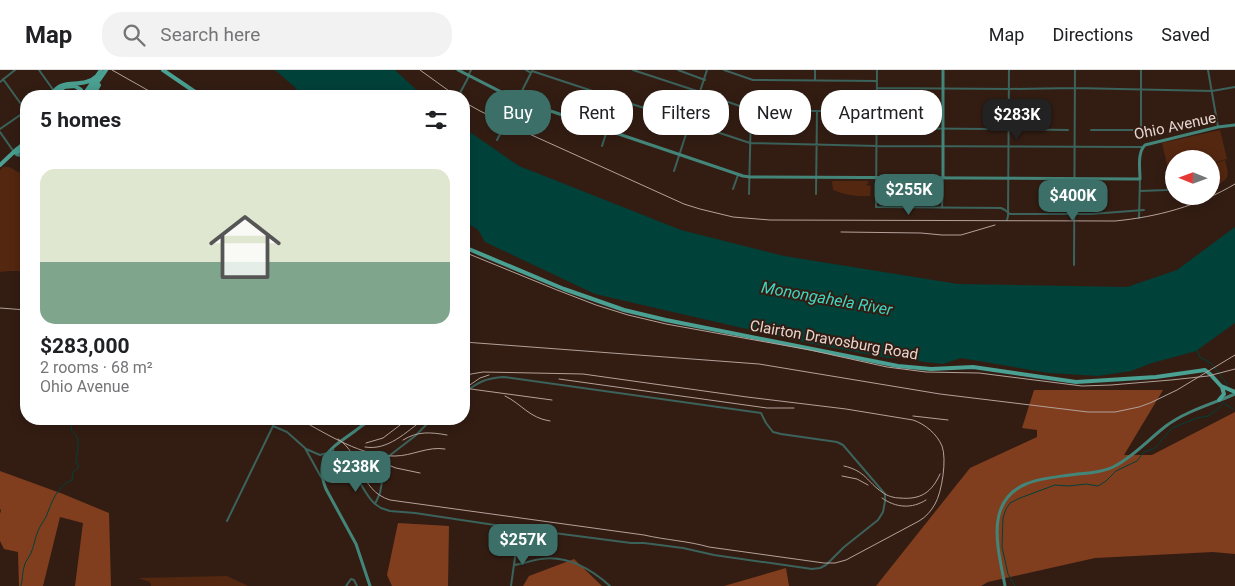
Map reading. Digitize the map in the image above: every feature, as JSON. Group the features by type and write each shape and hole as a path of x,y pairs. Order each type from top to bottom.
{"main road":[{"path":"94,90 97,76 101,70"},
{"path":"92,90 107,70"},
{"path":"163,70 192,90"},
{"path":"458,70 498,90"},
{"path":"943,70 943,178"},
{"path":"54,90 64,84 86,82 97,76"},
{"path":"61,90 64,87 75,86 80,90"},
{"path":"89,90 94,86"},
{"name":"Ohio Avenue","path":"1142,147 1218,127 1235,125"},
{"path":"622,135 750,177 1140,179 1140,154 1142,147"},
{"path":"0,165 20,147"},
{"path":"14,152 20,150"},
{"path":"14,152 20,155"},
{"name":"Clairton Dravosburg Road","path":"470,250 564,289 624,310 674,322 886,364 931,369 974,367 1076,382 1148,378 1205,370 1222,387 1235,393"},
{"path":"1219,400 1223,395 1222,387"},
{"path":"1005,586 997,534 1001,508 1012,492 1034,481 1098,471 1114,466 1131,455 1174,420 1235,393"},
{"path":"361,425 332,447 327,453 322,468 326,489 356,544 370,586"}],"street":[{"path":"0,82 16,70"},
{"path":"39,70 53,90"},
{"path":"462,90 471,70"},
{"name":"Ohio Avenue","path":"526,70 590,90"},
{"path":"632,70 694,90"},
{"path":"678,70 705,80"},
{"path":"701,90 708,70"},
{"path":"724,70 753,80 877,81"},
{"path":"815,70 815,80"},
{"path":"877,70 877,88 1074,88 1212,91 1235,87"},
{"path":"1006,220 1008,212 1009,70"},
{"path":"1074,265 1075,70"},
{"path":"1091,130 1141,130 1141,70"},
{"path":"1208,70 1218,127"},
{"path":"523,90 532,71"},
{"path":"3,79 20,103"},
{"path":"811,111 821,111"},
{"path":"816,194 817,111"},
{"path":"14,152 0,130 20,115"},
{"path":"943,128 987,129"},
{"path":"1008,129 1068,130"},
{"path":"497,140 500,135"},
{"path":"602,146 605,135"},
{"path":"674,171 686,135"},
{"name":"Ohio Avenue","path":"724,135 750,144 1142,147"},
{"path":"750,135 750,194"},
{"path":"877,135 876,207 1001,208 1010,214 1110,213 1144,210"},
{"path":"733,189 739,174"},
{"path":"942,208 943,178"},
{"path":"1139,218 1140,179"},
{"path":"1140,191 1165,190"},
{"path":"332,447 337,460 357,478 366,494 375,504 390,511 631,543 683,548 714,555 812,569 826,565 844,546 878,520 883,512 885,496 843,445 836,442 773,432 761,413 504,377 483,380 470,388"},
{"path":"375,504 380,493 386,459 426,425"},
{"path":"227,521 273,426 287,432 305,448 323,480"},
{"path":"305,448 320,454 327,453"},
{"path":"324,460 349,470"},
{"path":"508,527 517,543 511,586"},
{"path":"517,543 532,530"},
{"path":"514,565 550,558 566,560 588,569 610,586"},
{"path":"346,586 351,580 354,580 357,586"}],"shaded area":[{"path":"1220,130 1227,159 1220,161 1220,150 1165,150 1165,156 1162,143"},
{"path":"1225,160 1228,174 1225,180 1220,183 1220,162"},
{"path":"3,167 9,167 20,173 20,271 0,272 0,170"},
{"path":"832,181 868,181 866,185 871,186 870,196 852,195 833,190"},
{"path":"1034,390 1163,390 1124,455 1152,455 1235,412 1235,554 1213,552 1095,558 988,582 981,586 876,586 970,468 1037,437 1037,430 1022,428"},
{"path":"0,471 109,513 111,586 75,586 83,523 60,517 43,586 19,586 18,552 4,549 0,541"},
{"path":"398,523 449,526 448,586 392,586 387,575"},
{"path":"574,559 602,586 523,586 529,576"},
{"path":"786,568 789,586 724,586"},
{"path":"227,576 248,586 151,586 150,582 138,578"}],"water":[{"path":"275,70 395,70 417,90 298,90"},
{"name":"Monongahela River","path":"470,132 519,166 681,230 784,256 958,284 1127,287 1177,270 1235,227 1235,323 1196,351 1131,371 1098,376 1048,373 961,358 943,364 906,358 888,358 808,343 595,294 485,242 478,230 470,225"}],"waterway":[{"path":"1197,350 1200,357 1212,364 1227,386"},
{"path":"1015,586 1008,574 1002,547 1003,518 1010,503 1055,485 1086,484 1098,486 1116,471 1137,461 1144,452 1155,448 1172,428 1197,418 1208,416 1224,402"},
{"path":"1225,404 1233,409"},
{"path":"21,586 25,565 50,506 58,491 72,480 73,472 78,468 76,463 78,440 71,430 72,425"}],"railway":[{"path":"112,70 147,90"},
{"path":"420,70 448,90"},
{"path":"470,105 684,204 733,217 770,220 1115,221 1146,217 1177,209 1221,192 1235,184"},
{"path":"841,232 961,235 995,225"},
{"path":"470,254 596,305 628,315 666,324 810,350 887,367 926,372 979,373 1082,386 1208,376 1235,369"},
{"path":"0,308 20,310"},
{"path":"470,342 759,364 940,394 1088,412 1115,412 1150,403 1177,390 1235,355"},
{"path":"338,439 352,454 366,481 380,495 390,500 644,535 709,547 824,563 846,560 922,519 928,514 938,499 942,484 944,467 942,446 930,430 913,420 846,409 583,374 483,372 470,375"},
{"path":"470,385 489,375"},
{"path":"559,379 767,408 794,408"},
{"path":"470,389 552,400"},
{"path":"505,396 536,417 550,421"},
{"path":"913,416 948,420"},
{"path":"310,425 345,444 370,453 395,456 439,448 445,449"},
{"path":"366,443 383,438 400,425"},
{"path":"365,447 381,446 389,443 416,425"},
{"path":"403,440 424,433 447,435"},
{"path":"370,458 396,468 420,473"},
{"path":"844,466 862,474 884,493 898,498 914,498 925,494 933,486 940,474"},
{"path":"842,476 857,479 868,485"},
{"path":"882,498 893,504 904,506 915,505 926,500"}]}
